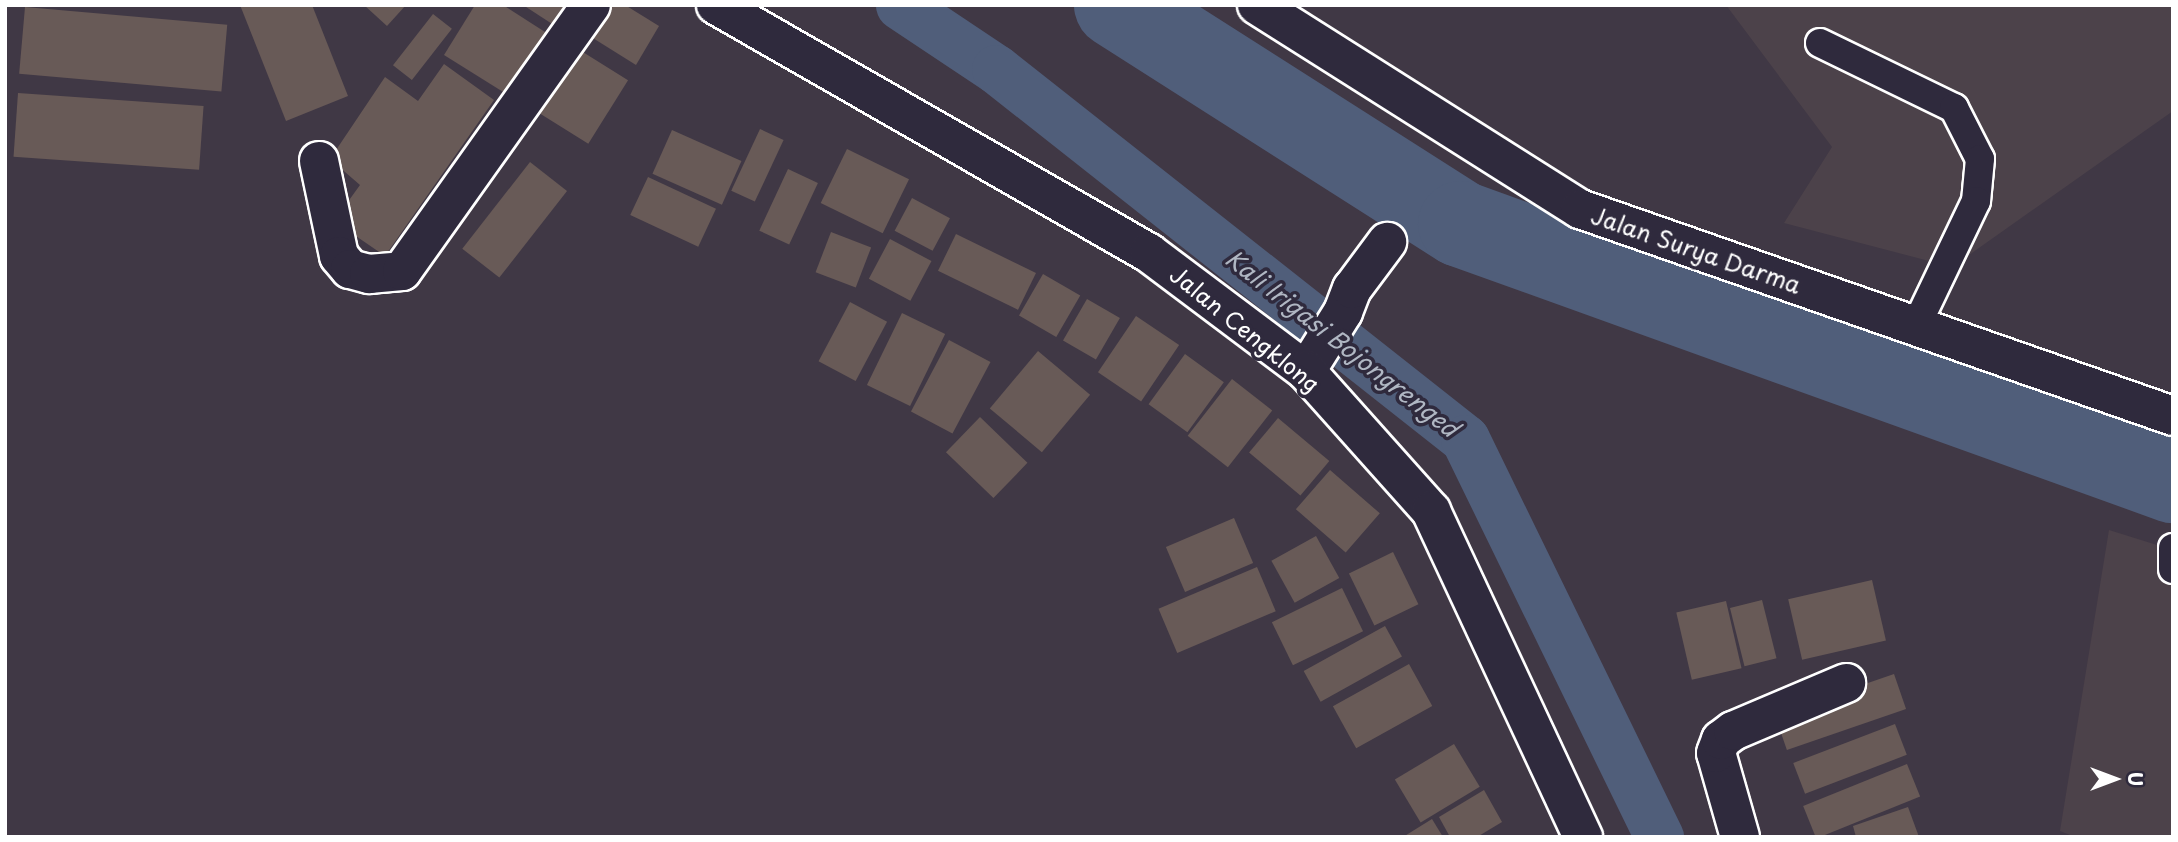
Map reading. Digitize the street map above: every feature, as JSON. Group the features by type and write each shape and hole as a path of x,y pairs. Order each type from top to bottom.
{"main road":[{"path":"319,161 339,256 350,269 369,274 402,271 591,5"},
{"name":"Jalan Cengklong","path":"716,5 1149,253 1312,362 1431,511 1583,837"},
{"name":"Jalan Surya Darma","path":"1256,5 1580,209 2173,416"},
{"path":"1312,362 1343,312 1352,289 1387,242"},
{"path":"1740,837 1716,753 1721,740 1733,731 1846,683"}],"lane":[{"path":"1820,43 1954,108 1980,159 1976,201 1916,326"},
{"path":"2173,548 2173,569"}],"shaded area":[{"path":"1726,5 2173,5 2173,111 1952,267 1784,223 1832,147"},
{"path":"2109,530 2173,550 2173,837 2075,837 2060,831"}],"building":[{"path":"240,5 312,5 348,96 286,121"},
{"path":"364,5 406,5 387,26"},
{"path":"475,5 503,5 556,39 516,100 444,55"},
{"path":"523,5 580,5 563,31"},
{"path":"605,5 625,5 659,26 636,65 588,35"},
{"path":"25,7 227,25 221,91 19,74"},
{"path":"433,14 452,29 412,80 393,65"},
{"path":"578,49 628,80 588,144 538,113"},
{"path":"444,64 494,100 385,256 334,221 360,185 330,159 385,77 418,101"},
{"path":"18,93 204,106 199,170 14,157"},
{"path":"760,129 784,140 755,202 731,191"},
{"path":"672,130 741,161 722,205 652,174"},
{"path":"847,149 909,179 883,233 821,203"},
{"path":"530,162 567,191 499,278 462,249"},
{"path":"788,169 818,183 789,245 759,231"},
{"path":"648,177 716,209 698,247 630,215"},
{"path":"912,198 950,218 933,251 895,231"},
{"path":"831,232 871,247 856,288 816,272"},
{"path":"956,234 1036,273 1018,310 938,271"},
{"path":"890,239 931,261 910,301 869,279"},
{"path":"1043,274 1080,296 1056,337 1019,316"},
{"path":"1087,299 1120,318 1096,360 1063,341"},
{"path":"850,302 887,322 856,381 819,361"},
{"path":"902,313 945,334 910,406 867,385"},
{"path":"1136,316 1179,345 1141,401 1098,372"},
{"path":"949,340 990,362 952,434 911,412"},
{"path":"1038,351 1090,395 1042,452 990,408"},
{"path":"1185,354 1224,382 1187,432 1149,404"},
{"path":"1232,379 1272,410 1228,467 1188,436"},
{"path":"980,417 1027,463 993,498 946,452"},
{"path":"1278,418 1329,461 1300,496 1249,452"},
{"path":"1330,470 1380,513 1346,553 1296,509"},
{"path":"1234,518 1253,563 1185,592 1166,547"},
{"path":"1316,536 1339,578 1295,603 1271,561"},
{"path":"1393,552 1418,604 1374,626 1349,573"},
{"path":"1257,567 1276,611 1177,653 1159,609"},
{"path":"1872,580 1886,640 1802,660 1788,599"},
{"path":"1342,588 1363,631 1293,665 1272,622"},
{"path":"1762,600 1777,658 1744,666 1730,608"},
{"path":"1726,601 1742,668 1692,680 1676,612"},
{"path":"1385,626 1402,657 1321,702 1304,671"},
{"path":"1409,664 1432,706 1356,748 1333,706"},
{"path":"1894,674 1906,709 1787,750 1775,715"},
{"path":"1895,724 1907,755 1805,794 1793,763"},
{"path":"1454,744 1480,787 1421,822 1395,780"},
{"path":"1907,764 1920,796 1820,837 1816,837 1803,806"},
{"path":"1484,790 1502,822 1477,837 1450,837 1439,817"},
{"path":"1908,807 1919,837 1856,837 1853,826"},
{"path":"1432,819 1443,837 1403,837"}],"waterway":[{"name":"Kali Irigasi Bojongrenged","path":"900,5 996,69 1465,439 1659,837"},
{"path":"1117,5 1461,224 2173,480"}]}
